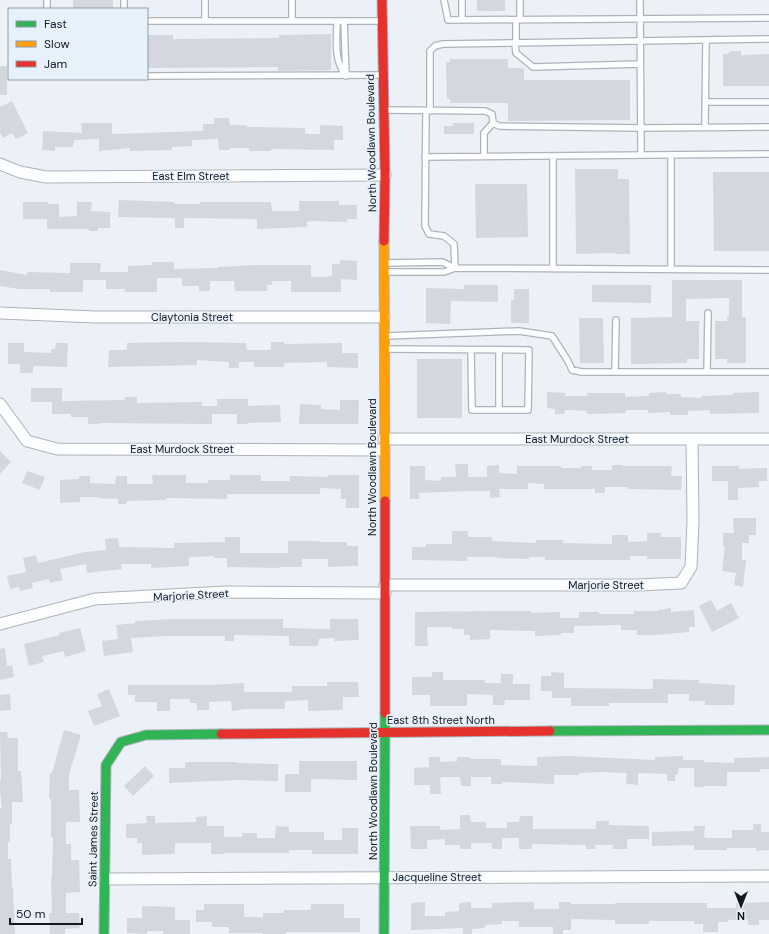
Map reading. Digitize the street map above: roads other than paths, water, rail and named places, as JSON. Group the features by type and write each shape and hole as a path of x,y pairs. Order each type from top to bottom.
{"main road":[{"name":"North Woodlawn Boulevard","path":"382,0 382,75 385,175 384,934"},
{"name":"East 8th Street North","path":"117,748 121,742 146,735 769,730"},
{"name":"Saint James Street","path":"104,934 106,765 117,748"}],"street":[{"name":"East Elm Street","path":"0,164 20,172 46,177 385,175"},
{"name":"Claytonia Street","path":"0,313 95,317 384,317"},
{"name":"East Murdock Street","path":"0,404 27,441 57,449 769,439"},
{"name":"Marjorie Street","path":"0,624 95,599 225,592 681,583 691,567 693,521 692,440"},
{"name":"Jacqueline Street","path":"105,879 769,876"}],"lane":[{"path":"206,0 206,21"},
{"path":"292,0 292,21"},
{"path":"443,0 448,20 769,18"},
{"path":"462,0 462,20"},
{"path":"520,0 515,43 516,53 533,66 640,64"},
{"path":"640,0 641,155"},
{"path":"148,21 382,21"},
{"path":"340,21 346,76"},
{"path":"454,268 454,244 444,236 429,234 425,226 425,157 430,51 435,46 443,44 769,39"},
{"path":"705,127 706,40"},
{"path":"148,76 382,75"},
{"path":"705,102 769,102"},
{"path":"383,110 485,111 492,114 493,123 484,134 484,156"},
{"path":"493,123 499,126 641,128 769,126"},
{"path":"425,157 769,154"},
{"path":"670,155 671,269"},
{"path":"553,156 553,269"},
{"path":"384,263 442,262 454,268"},
{"path":"384,272 444,272 454,268 769,270"},
{"path":"707,372 708,313"},
{"path":"615,372 616,320"},
{"path":"384,336 519,331 552,336 572,370 582,372 769,372"},
{"path":"384,349 529,350 528,410 472,410 471,350"},
{"path":"499,350 499,410"}]}
